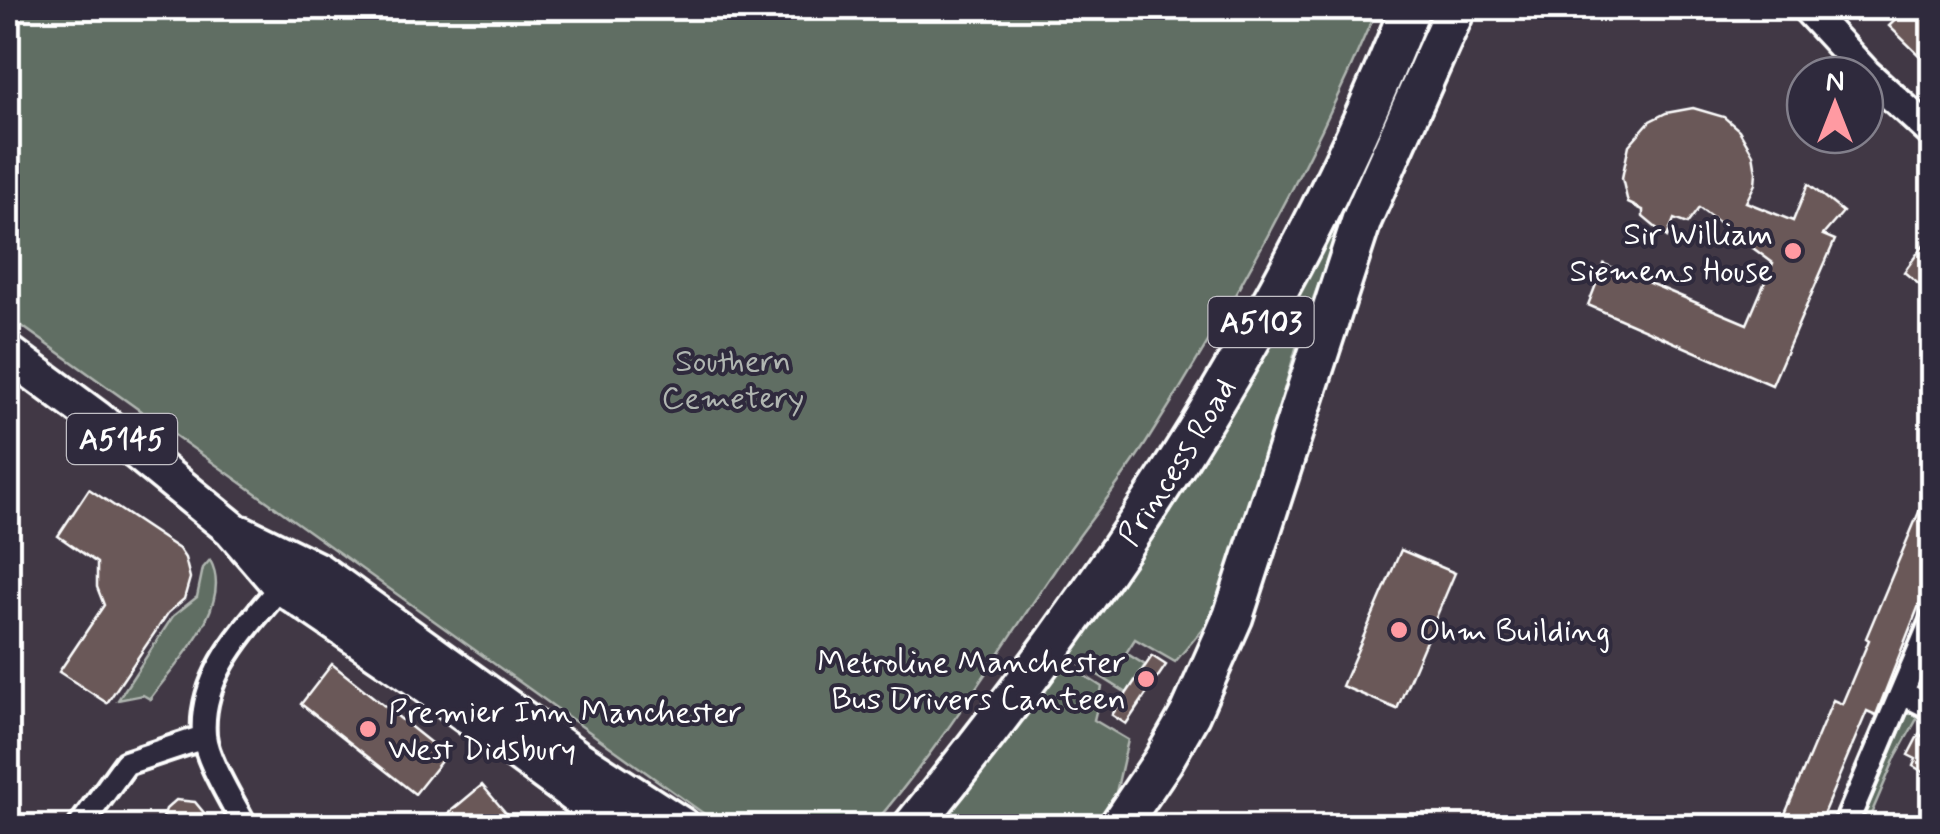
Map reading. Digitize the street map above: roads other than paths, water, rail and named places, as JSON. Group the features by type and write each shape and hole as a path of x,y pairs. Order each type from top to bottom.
{"highway":[{"name":"Princess Road","path":"913,826 987,736 1074,616 1269,308 1378,89 1410,8"},
{"name":"A5103","path":"1119,826 1183,726 1233,617 1362,219 1456,8"}],"main road":[{"name":"A5145","path":"8,353 98,419 418,680 615,826"},
{"name":"A5145","path":"292,574 682,826"},
{"name":"A5145","path":"544,772 574,826"},
{"name":"A5145","path":"612,782 615,826"}],"street":[{"path":"1806,8 1866,73 1932,133"},
{"path":"245,826 204,737 208,696 218,668 292,574"},
{"path":"1845,826 1932,621"},
{"path":"1902,693 1932,708"},
{"path":"80,826 126,763 204,737"}],"place":[{"name":"Sir William Siemens House","path":"1793,251"},
{"name":"Ohm Building","path":"1399,630"},
{"name":"Metroline Manchester Bus Drivers Canteen","path":"1146,679"},
{"name":"Premier Inn Manchester West Didsbury","path":"368,729"}],"park label":[{"name":"Southern Cemetery","path":"733,378"}]}
